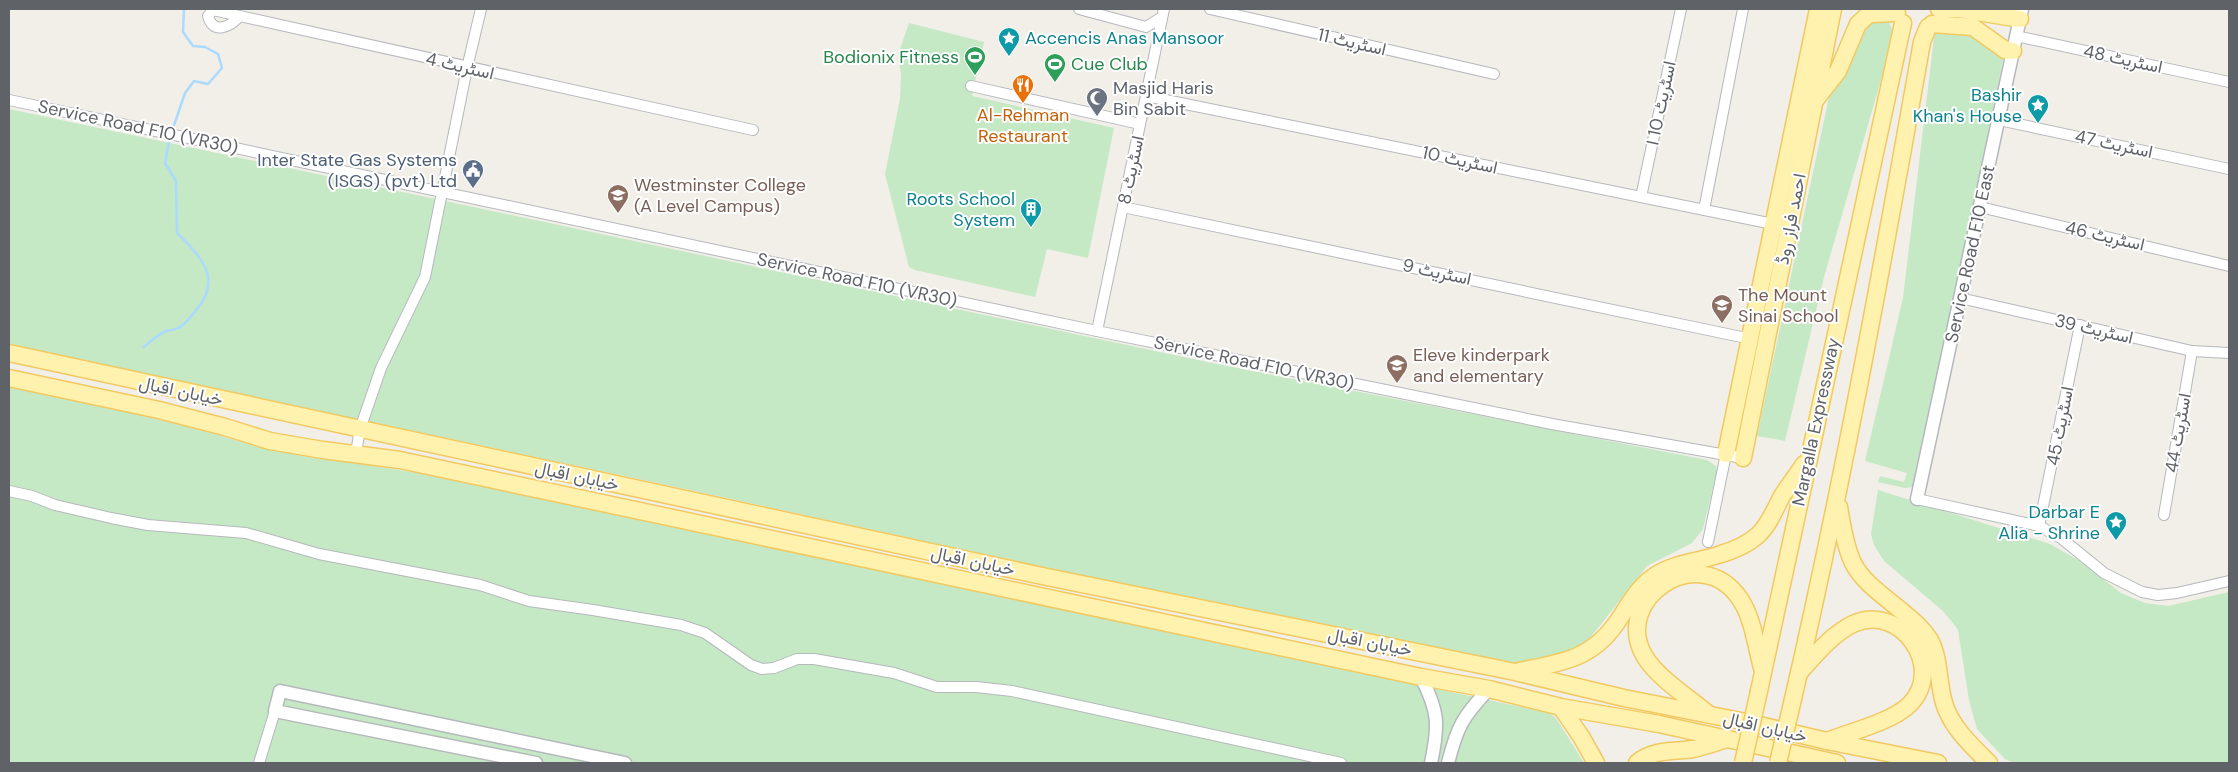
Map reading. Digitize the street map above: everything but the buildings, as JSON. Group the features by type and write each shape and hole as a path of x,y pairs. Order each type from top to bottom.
{"main road":[{"name":"احمد فراز روڈ","path":"1726,454 1818,9"},
{"name":"احمد فراز روڈ","path":"1743,458 1833,9"},
{"path":"1814,102 1838,71 1858,24 1869,14 1899,15 1906,27 1917,30 1935,17 1960,9 2021,14"},
{"name":"Margalla Expressway","path":"1743,763 1899,15"},
{"path":"1935,17 1973,27 2005,50 2014,44"},
{"name":"Margalla Expressway","path":"1778,763 1820,584 1893,206 1922,42 1935,17"},
{"name":"خیابان اقبال","path":"9,354 1037,575 1514,672 1624,698 1709,714 1827,741 1938,763"},
{"name":"خیابان اقبال","path":"9,378 159,410 270,441 300,447 400,460 1489,690 1561,707 1659,724 1837,763"},
{"path":"1514,672 1562,662 1584,655 1600,644 1632,599 1656,575 1672,567 1738,548 1758,535 1768,523 1784,494 1808,458"},
{"path":"1837,495 1843,532 1853,563 1869,584 1919,625 1930,641 1938,666 1944,704 1951,719 1968,741 1989,763"},
{"path":"1709,714 1655,670 1645,656 1638,640 1637,626 1643,608 1650,596 1662,584 1676,577 1689,574 1703,574 1720,578 1741,600 1763,672"},
{"path":"1799,674 1832,638 1854,624 1873,619 1895,624 1918,647 1923,665 1920,686 1911,704 1895,715 1827,741"},
{"path":"1561,707 1596,763"},
{"path":"1637,763 1645,756 1668,750 1693,749 1726,739"}],"street":[{"path":"356,453 360,429 381,368 425,276 466,68 482,9"},
{"path":"1079,9 1146,27 1163,13"},
{"name":"اسٹریٹ 11","path":"1210,9 1494,74"},
{"name":"اسٹریٹ 10 ا","path":"1641,197 1681,9"},
{"path":"1704,210 1743,9"},
{"name":"اسٹریٹ 4","path":"238,18 232,24 222,29 216,28 210,22 208,16 213,10 466,68 753,130"},
{"name":"اسٹریٹ 8","path":"1097,331 1163,13"},
{"name":"Service Road F10 East","path":"1917,499 2021,14"},
{"name":"اسٹریٹ 48","path":"2014,44 2229,82"},
{"path":"971,86 1140,124"},
{"name":"اسٹریٹ 10","path":"1146,96 1773,224"},
{"name":"Service Road F10 (VR30)","path":"9,100 1097,331 1542,422 1743,458"},
{"name":"اسٹریٹ 47","path":"1999,120 2229,169"},
{"name":"اسٹریٹ 9","path":"1123,207 1751,339"},
{"name":"اسٹریٹ 46","path":"1980,207 2229,266"},
{"name":"اسٹریٹ 39","path":"1960,298 2192,351 2229,353"},
{"name":"اسٹریٹ 45","path":"2039,526 2080,326"},
{"name":"اسٹریٹ 44","path":"2164,515 2192,351"},
{"path":"1708,542 1726,454"},
{"path":"9,491 32,496 55,505 118,520 148,525 246,532 319,554 465,582 529,601 681,625 705,634 751,665 762,669 774,668 797,659 814,659 894,673 937,687 976,687 1012,691 1341,763"},
{"path":"1917,499 2039,526 2061,538 2104,573 2142,592 2158,595 2229,581"},
{"path":"1421,677 1435,707 1437,728 1431,763"},
{"path":"1448,763 1456,733 1462,721 1489,690"},
{"path":"259,763 280,691 625,763"},
{"path":"275,711 536,763"}],"green space":[{"path":"1873,21 1889,22 1894,35 1824,277 1785,441 1757,436 1829,97 1866,30"},
{"path":"909,23 984,42 972,96 1114,128 1088,258 1047,249 1035,297 915,270 909,267 885,174 900,99 901,75 898,55"},
{"path":"1935,29 1970,31 2000,55 2003,60 1917,478 1912,487 1905,488 1878,482 1880,476 1904,482 1907,473 1865,461 1903,298"},
{"path":"9,109 1217,364 1707,460 1716,466 1717,471 1703,529 1692,543 1647,566 1586,643 1515,672 762,506 386,425 9,347"},
{"path":"9,383 197,429 262,448 442,477 1549,713 1556,718 1584,763 9,763"},
{"path":"1878,490 2050,544 2078,560 2121,593 2145,603 2168,606 2229,592 2229,763 2014,763 2005,759 1977,729 1969,700 1958,630 1943,611 1884,561 1874,545 1871,534"}],"waterway":[{"path":"172,131 185,93 194,81 208,84 222,68 218,54 205,47 193,46 183,32 184,9"},
{"path":"144,347 160,334 181,327 205,298 208,287 208,277 200,259 177,233 176,181 165,163 170,136"}],"place":[{"name":"Accencis Anas Mansoor","path":"1009,57"},
{"name":"Bodionix Fitness","path":"975,76"},
{"name":"Cue Club","path":"1055,83"},
{"name":"Al-Rehman Restaurant","path":"1023,104"},
{"name":"Masjid Haris Bin Sabit","path":"1097,117"},
{"name":"Bashir Khan's House","path":"2038,124"},
{"name":"Inter State Gas Systems (ISGS) (pvt) Ltd","path":"473,189"},
{"name":"Westminster College (A Level Campus)","path":"618,214"},
{"name":"Roots School System","path":"1031,228"},
{"name":"The Mount Sinai School","path":"1722,324"},
{"name":"Eleve kinderpark and elementary","path":"1397,384"},
{"name":"Darbar E Alia - Shrine","path":"2116,541"}]}
